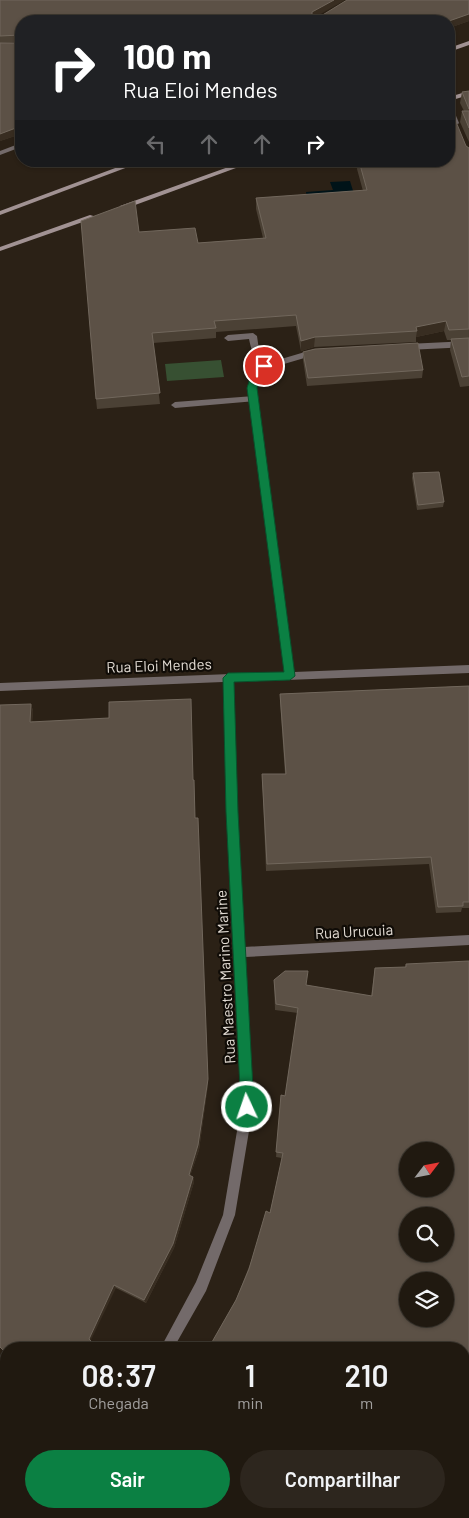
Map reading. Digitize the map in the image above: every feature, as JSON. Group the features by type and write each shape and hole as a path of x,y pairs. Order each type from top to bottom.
{"main road":[{"path":"455,48 469,43"},
{"path":"455,97 469,93"},
{"path":"0,214 125,167"},
{"path":"112,210 235,167"},
{"path":"0,249 103,214"}],"street":[{"path":"455,121 459,131"},
{"path":"0,153 15,148"},
{"path":"228,338 253,336 255,350 264,366"},
{"path":"401,347 469,344"},
{"path":"290,676 252,388 254,377 264,366 324,351"},
{"path":"175,404 254,399"},
{"name":"Rua Eloi Mendes","path":"0,686 469,669"},
{"name":"Rua Maestro Marino Marine","path":"170,1342 201,1286 228,1214 247,1107 232,812 228,678"},
{"name":"Rua Urucuia","path":"240,952 469,940"}],"green space":[{"path":"221,360 224,377 167,381 165,364"}],"shaded area":[{"path":"350,181 354,194 307,198 306,192 333,190 330,182"}],"building":[{"path":"0,0 334,0 312,12 312,15 15,15 15,35 0,36"},
{"path":"347,0 469,0 469,14 455,19 455,15 323,15"},
{"path":"0,43 15,43 15,128 0,134"},
{"path":"469,91 469,109 462,92"},
{"path":"462,111 469,111 469,128"},
{"path":"455,119 466,146 469,148 469,329 449,330 446,321 416,327 417,331 315,337 301,341 296,315 214,321 216,328 152,333 160,393 96,399 81,221 135,201 139,232 195,228 198,243 266,238 256,198 367,190 361,167 455,167"},
{"path":"469,338 469,376 462,377 451,339"},
{"path":"418,343 423,370 308,378 303,352 315,349"},
{"path":"439,472 444,502 418,505 413,473"},
{"path":"469,686 469,902 463,902 463,906 438,907 431,857 267,864 262,774 286,774 280,694"},
{"path":"191,699 195,818 198,818 208,1079 198,1145 189,1175 193,1177 173,1244 144,1300 114,1285 89,1339 92,1342 0,1342 0,705 31,704 30,722 109,718 109,702"},
{"path":"469,961 469,1342 212,1342 236,1300 249,1269 266,1211 270,1213 283,1153 276,1152 281,1095 285,1096 298,1008 276,1004 274,980 285,971 308,971 306,985 372,996 375,968 406,967 406,964"}],"route":[{"path":"247,1107 232,812 228,678 290,676 252,388 254,377 264,366"}]}
